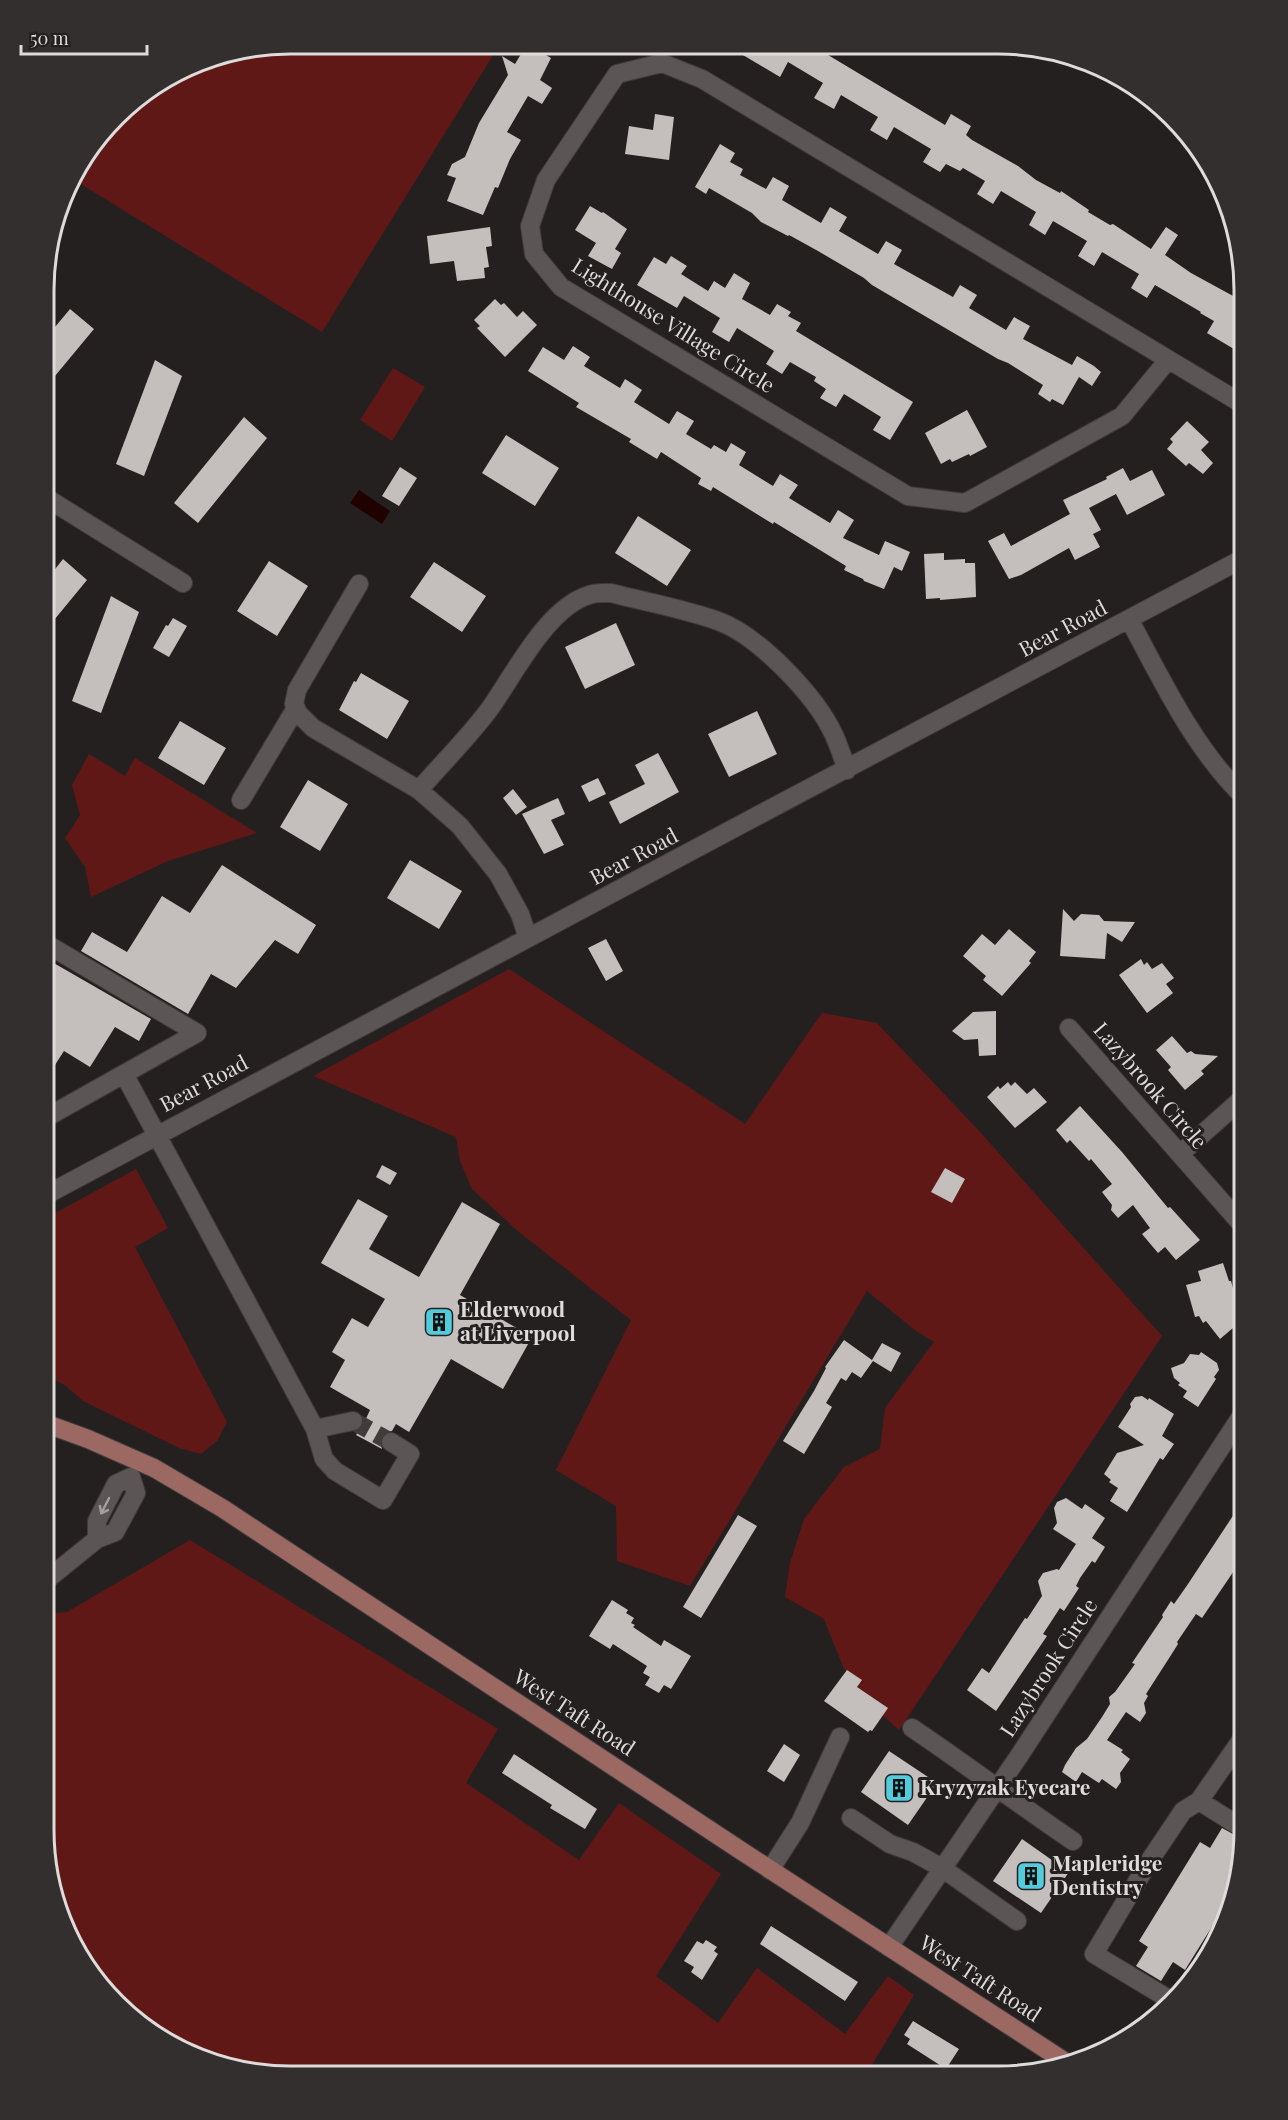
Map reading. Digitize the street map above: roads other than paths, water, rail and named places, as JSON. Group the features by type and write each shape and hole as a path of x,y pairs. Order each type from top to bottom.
{"main road":[{"name":"West Taft Road","path":"54,1427 88,1439 135,1469 222,1508 1059,2058"}],"street":[{"name":"Lighthouse Village Circle","path":"1168,360 1122,416 965,503 908,496 561,286 534,254 530,226 546,180 618,74 662,63 702,79 1234,399"},
{"path":"54,503 183,583"},
{"name":"Bear Road","path":"54,1191 395,1006 847,770 1234,563"},
{"path":"359,584 297,690 294,704 298,714 314,728 419,790 460,826 498,874 520,914 528,938"},
{"path":"419,790 490,708 547,624 573,603 586,595 597,593 611,593 718,621 736,630 776,660 808,696 833,734 847,770"},
{"path":"1129,619 1184,722 1224,777 1234,787"},
{"path":"241,800 296,708"},
{"path":"54,948 197,1033 54,1113"},
{"name":"Lazybrook Circle","path":"1069,1028 1234,1216"},
{"path":"124,1074 315,1429 324,1459 335,1471 383,1500 410,1454 391,1442"},
{"path":"1180,1154 1234,1106"},
{"path":"315,1429 354,1421"},
{"name":"Lazybrook Circle","path":"889,1947 1234,1427"},
{"path":"54,1574 97,1539 115,1532 136,1493 135,1469"},
{"path":"912,1728 977,1772 996,1789 1072,1840"},
{"path":"770,1870 800,1823 840,1737"},
{"path":"1165,1997 1094,1954 1150,1860 1183,1811 1199,1801 1234,1750"},
{"path":"1199,1801 1234,1823"},
{"path":"851,1818 890,1844 913,1852 942,1868 1017,1922"}],"tunnel":[{"path":"353,1421 391,1442"}],"place":[{"name":"Elderwood at Liverpool","path":"439,1322"},
{"name":"Kryzyzak Eyecare","path":"899,1788"},
{"name":"Mapleridge Dentistry","path":"1031,1876"}]}
